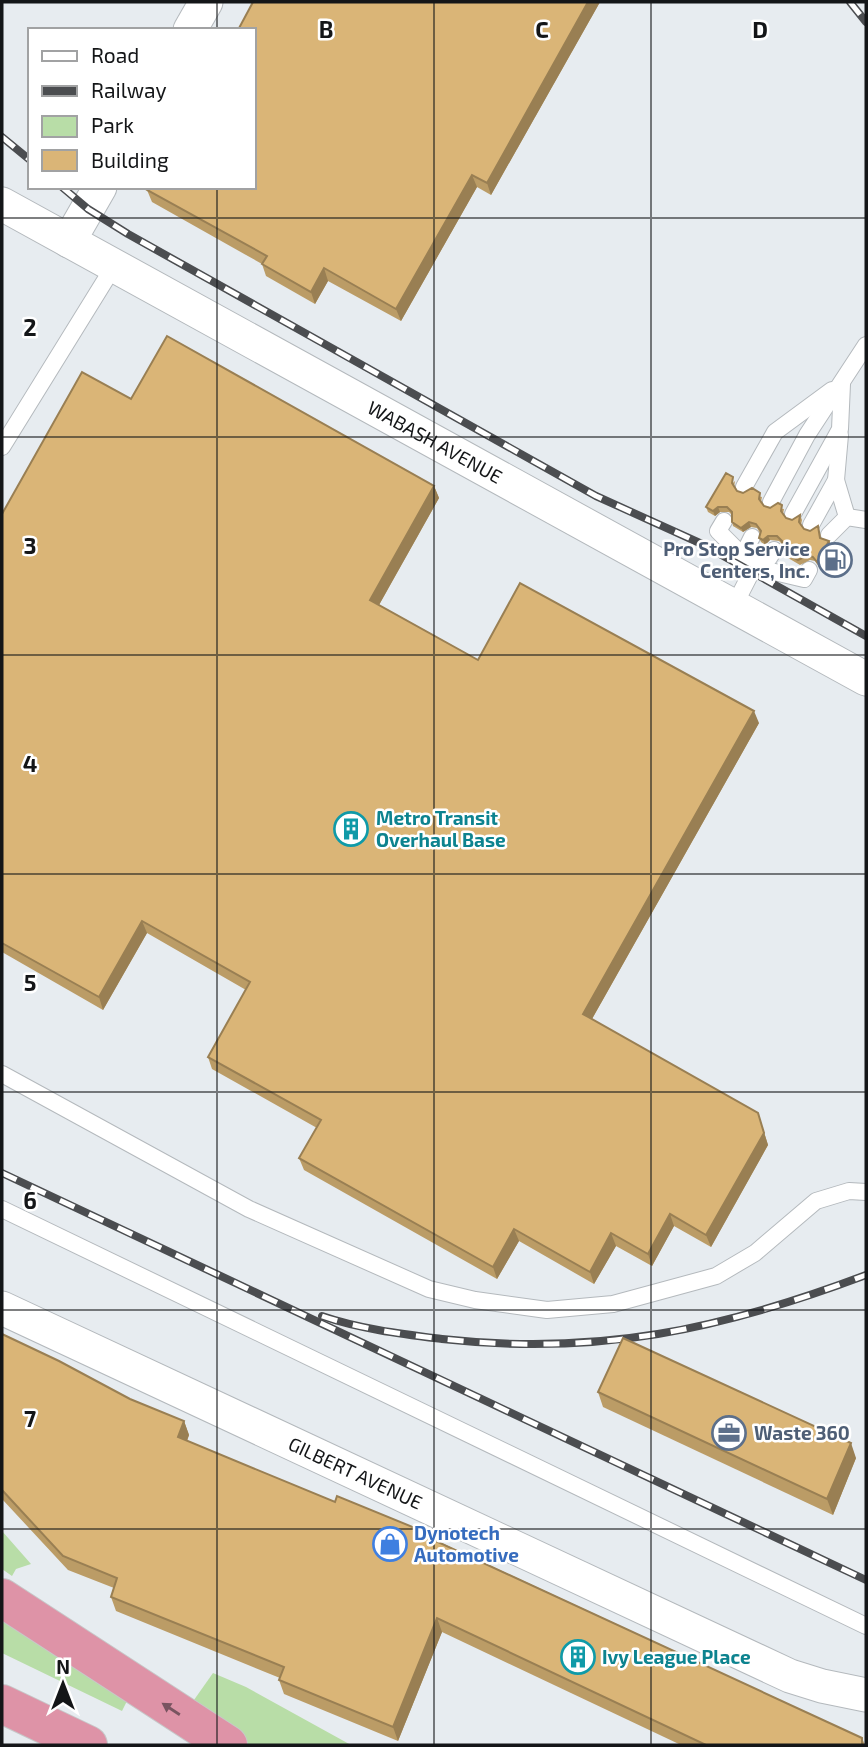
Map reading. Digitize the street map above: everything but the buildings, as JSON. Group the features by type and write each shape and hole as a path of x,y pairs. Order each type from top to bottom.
{"highway":[{"path":"2,1598 228,1745"},
{"path":"2,1704 88,1745"}],"street":[{"path":"191,28 206,2"},
{"path":"69,241 99,189"},
{"name":"WABASH AVENUE","path":"2,204 866,679"},
{"name":"GILBERT AVENUE","path":"2,1308 790,1676 866,1695"}],"lane":[{"path":"2,447 114,266"},
{"path":"771,502 807,435 866,345"},
{"path":"842,382 836,480 848,517"},
{"path":"744,487 775,432 842,382"},
{"path":"793,514 840,429"},
{"path":"811,525 836,480"},
{"path":"848,517 866,520"},
{"path":"829,535 848,517"},
{"path":"724,521 718,531 754,567 804,579 809,570"},
{"path":"752,537 746,549 754,567"},
{"path":"734,606 754,567 769,558 774,550"},
{"path":"754,567 788,567 792,560"},
{"path":"2,1074 249,1209 429,1289 475,1300 535,1309 613,1304 716,1276 755,1253 816,1201 849,1191 866,1192"},
{"path":"2,1209 866,1626"}],"green space":[{"path":"2,1531 31,1564 16,1569 12,1576 2,1569"},
{"path":"2,1620 127,1701 122,1711 2,1653"},
{"path":"213,1673 246,1687 351,1745 244,1745 189,1707"}],"railway":[{"path":"850,2 866,22"},
{"path":"2,137 28,158"},
{"path":"64,189 88,209 128,234 596,496 702,544 866,636"},
{"path":"2,1173 866,1580"},
{"path":"322,1316 366,1328 442,1339 554,1344 606,1341 709,1324 760,1311 866,1275"}],"place":[{"name":"Pro Stop Service Centers, Inc.","path":"835,560"},
{"name":"Metro Transit Overhaul Base","path":"351,829"},
{"name":"Waste 360","path":"729,1433"},
{"name":"Dynotech Automotive","path":"390,1544"},
{"name":"Ivy League Place","path":"578,1657"}]}
